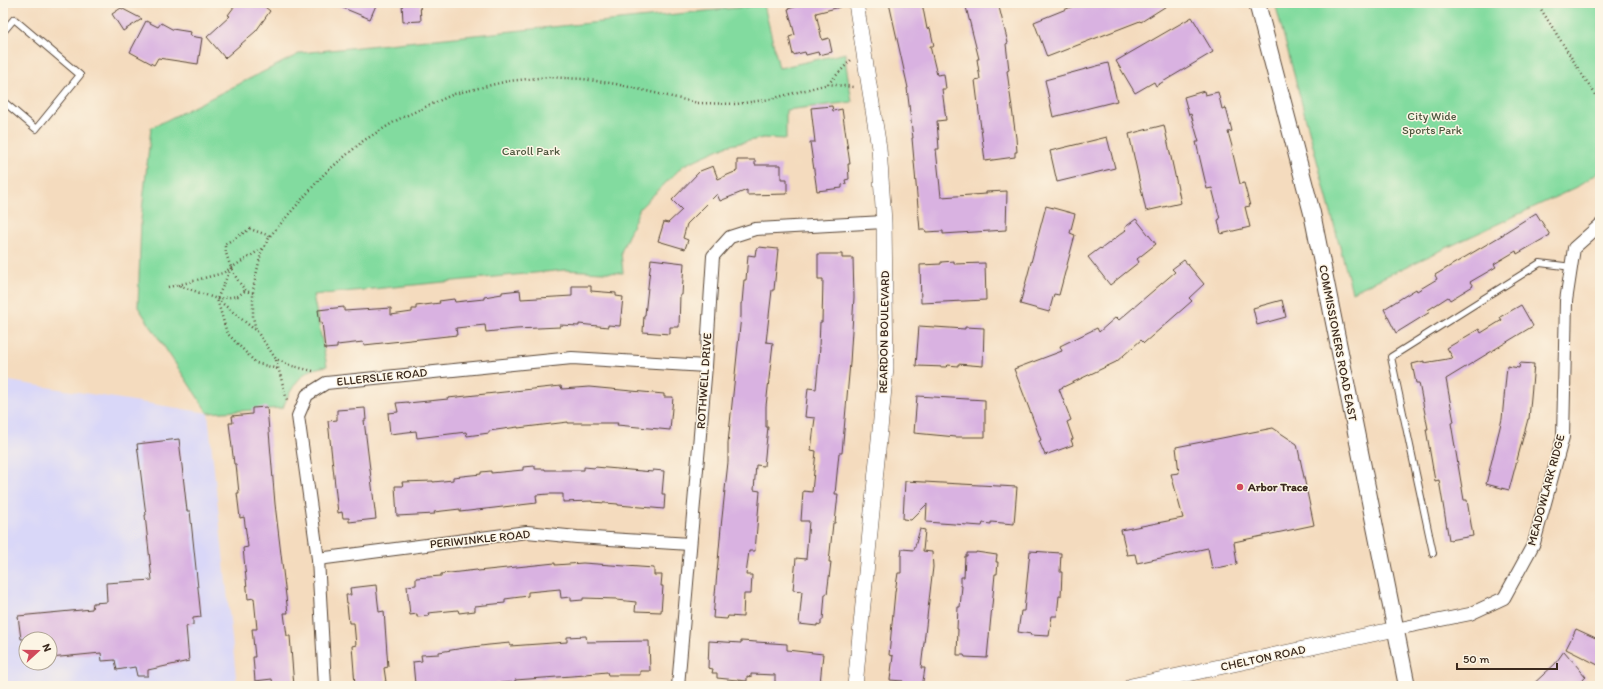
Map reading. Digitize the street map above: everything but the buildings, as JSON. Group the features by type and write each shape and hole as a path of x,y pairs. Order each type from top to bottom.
{"main road":[{"name":"COMMISSIONERS ROAD EAST","path":"1257,3 1312,213 1407,686"}],"street":[{"name":"REARDON BOULEVARD","path":"854,686 886,368 884,222 879,148 856,3"},
{"name":"ROTHWELL DRIVE","path":"678,686 706,366 713,256 730,237 755,229 884,222"},
{"name":"MEADOWLARK RIDGE","path":"1396,629 1470,614 1504,598 1534,543 1563,437 1566,301 1574,248 1600,225"},
{"name":"ELLERSLIE ROAD","path":"325,686 318,559 298,416 307,395 326,383 572,358 706,366"},
{"name":"PERIWINKLE ROAD","path":"318,559 527,532 577,537 690,544"},
{"name":"CHELTON ROAD","path":"1131,686 1396,629"}],"lane":[{"path":"3,32 14,19 80,75 36,129 3,101"},
{"path":"1433,553 1391,357 1540,263 1572,266"}],"path":[{"path":"1538,3 1600,101"},
{"path":"828,84 851,60"},
{"path":"313,370 292,366 276,359 264,345 256,330 253,317 253,293 261,253 270,236 324,174 363,141 399,119 454,94 508,81 549,77 583,79 616,84 698,103 737,104 771,99 828,84 854,87"},
{"path":"253,293 246,290 231,268 224,251 225,244 250,229 270,236"},
{"path":"168,287 223,273 264,247"},
{"path":"231,268 217,299 226,333 256,363 278,369"},
{"path":"178,285 217,299 256,330"},
{"path":"217,299 238,296 246,290"},
{"path":"276,359 287,400"}],"shaded area":[{"path":"3,380 208,413 237,686 3,686"}],"green space":[{"name":"City Wide Sports Park","path":"1275,3 1600,3 1600,171 1577,187 1352,292"},
{"name":"Caroll Park","path":"764,5 779,68 846,53 846,65 852,102 786,110 786,139 763,138 726,146 684,165 640,208 621,252 623,273 565,270 313,295 327,366 311,370 302,376 290,392 283,408 208,413 138,307 141,220 151,128 301,53"}],"place":[{"name":"Arbor Trace","path":"1240,487"}]}
